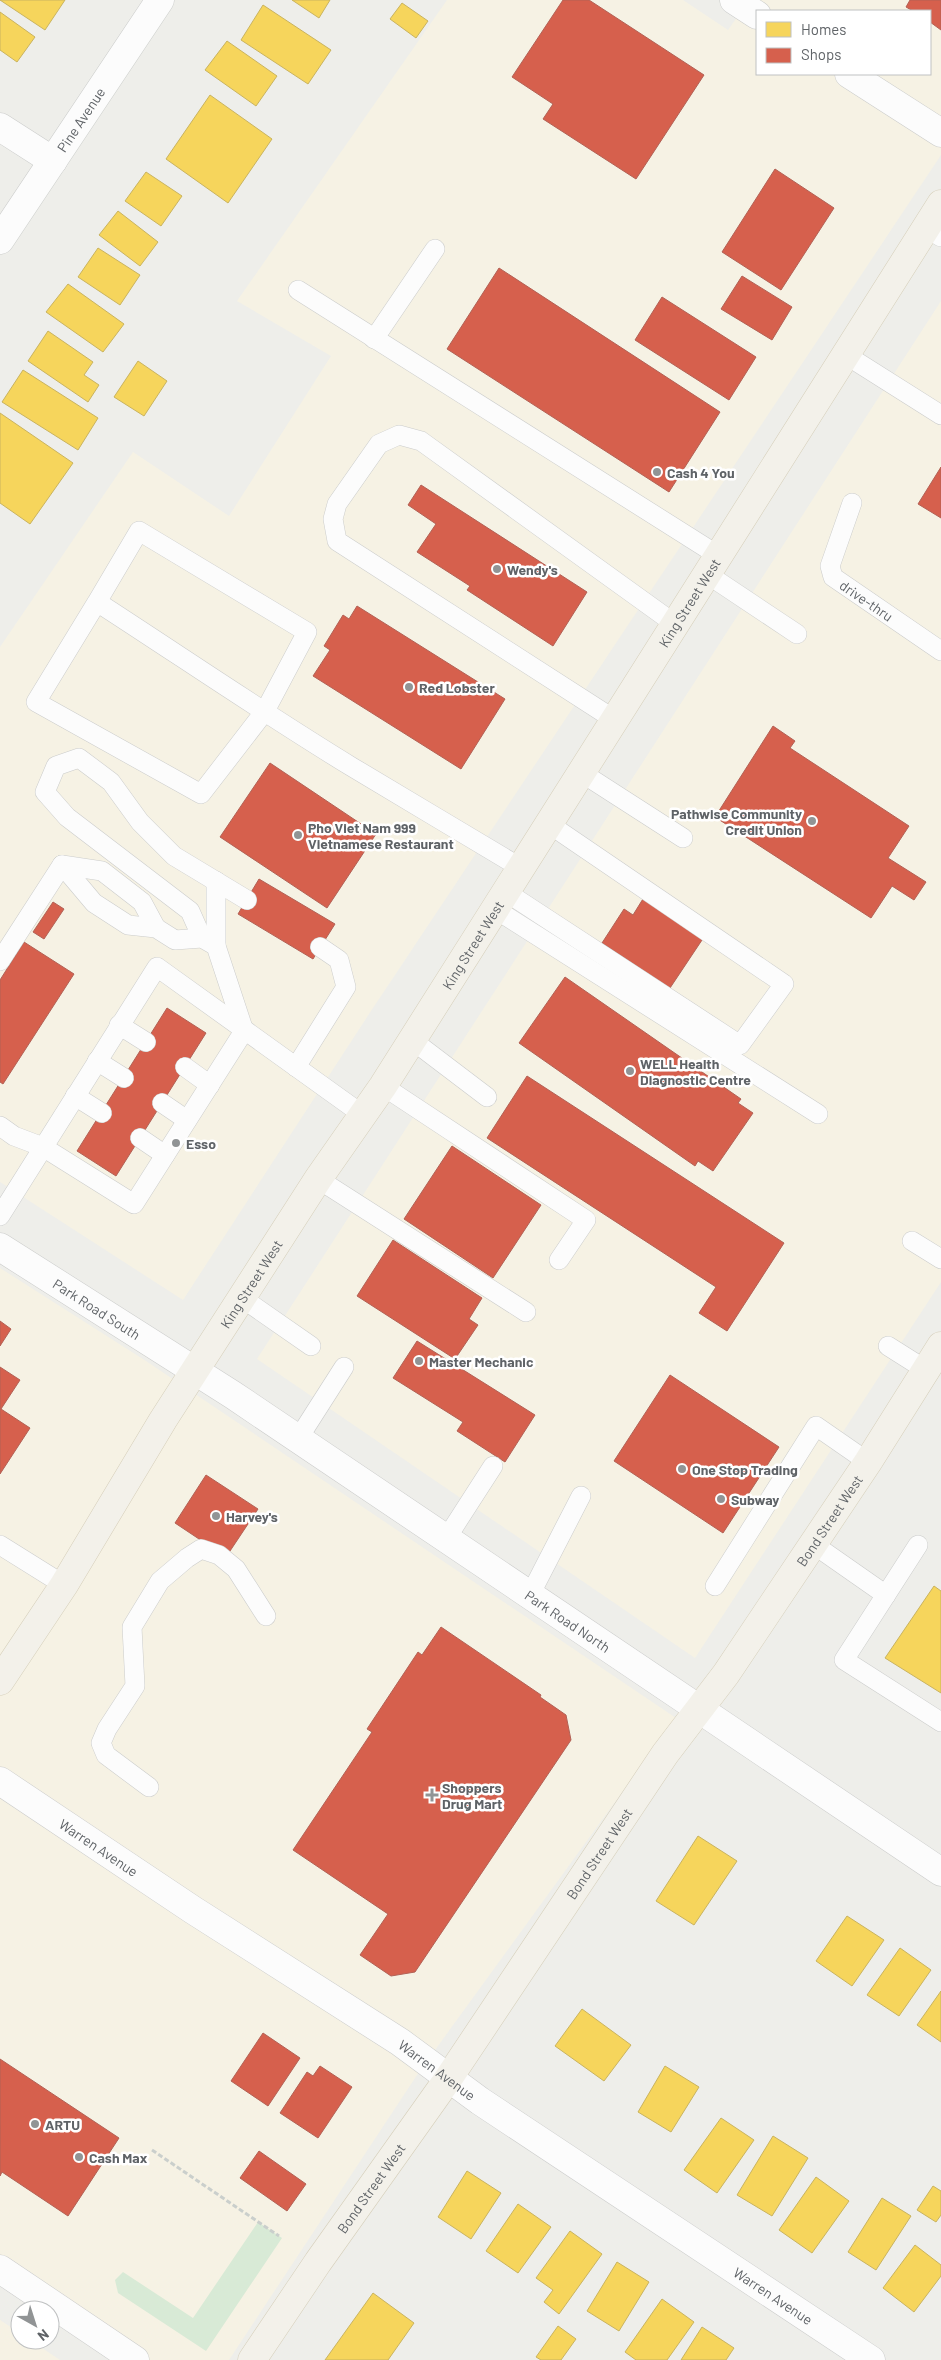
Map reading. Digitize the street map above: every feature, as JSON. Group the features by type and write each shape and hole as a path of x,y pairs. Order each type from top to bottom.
{"main road":[{"name":"King Street West","path":"0,1681 64,1585 163,1420 318,1179 383,1086 846,355 937,220"},
{"name":"Bond Street West","path":"252,2360 318,2262 448,2079 665,1754 726,1674 868,1462 941,1346"}],"street":[{"name":"Pine Avenue","path":"0,240 160,0"},
{"path":"734,0 756,14"},
{"path":"851,75 941,133"},
{"path":"0,127 53,161"},
{"name":"Park Road South","path":"0,1247 146,1339 194,1372"},
{"name":"Park Road North","path":"194,1372 298,1439 941,1872"},
{"name":"Warren Avenue","path":"0,1781 193,1910 400,2042 448,2079 871,2360"},
{"path":"0,2269 134,2360"}],"lane":[{"path":"374,339 435,250"},
{"path":"298,290 713,565 797,634"},
{"path":"846,355 941,415"},
{"path":"615,720 337,541 333,519 337,504 379,444 399,435 421,441 675,624"},
{"name":"drive-thru","path":"852,503 830,566 833,577 941,651"},
{"path":"139,531 307,632 265,711 201,794 36,702 97,602 139,531"},
{"path":"97,602 350,766 521,868"},
{"path":"244,1031 209,942 190,911 67,817 45,792 56,766 79,758 111,782 140,822 174,856 247,900"},
{"path":"582,773 683,838"},
{"path":"500,901 740,1045 784,984 548,824"},
{"path":"62,865 102,871 142,902 156,928"},
{"path":"62,865 94,904 128,925 156,928 175,940 209,942"},
{"path":"0,961 62,865"},
{"path":"209,942 216,881"},
{"path":"500,901 818,1114"},
{"path":"296,1067 346,987 339,960 320,948"},
{"path":"0,1216 157,967 363,1115"},
{"path":"119,1025 146,1042"},
{"path":"0,1126 14,1136 43,1147 134,1204 244,1031"},
{"path":"412,1040 487,1097"},
{"path":"97,1061 124,1078"},
{"path":"185,1067 210,1085"},
{"path":"383,1086 586,1220 559,1260"},
{"path":"75,1096 102,1113"},
{"path":"162,1103 187,1120"},
{"path":"140,1138 165,1155"},
{"path":"318,1179 526,1312"},
{"path":"912,1241 941,1259"},
{"path":"242,1298 311,1346"},
{"path":"888,1346 926,1370"},
{"path":"298,1439 344,1367"},
{"path":"715,1586 816,1426 868,1462"},
{"path":"446,1539 494,1466"},
{"path":"530,1595 581,1496"},
{"path":"813,1544 886,1595"},
{"path":"0,1545 64,1585"},
{"path":"918,1545 844,1660 941,1722"},
{"path":"149,1787 106,1755 101,1744 107,1729 135,1686 132,1627 160,1581 187,1558 202,1549 219,1555 236,1570 266,1616"}],"path":[{"path":"152,2150 279,2236"}],"shaded area":[{"path":"447,0 683,0 728,30 749,0 941,0 941,155 369,1014 183,1300 0,1182 0,647 133,452 229,516 331,356 237,301"},
{"path":"941,301 941,1282 695,1658 257,1359"},
{"path":"0,1268 146,1361 676,1718 419,2072 229,2360 114,2360 60,2323 60,2300 26,2300 0,2282"},
{"path":"0,2320 10,2326 10,2350 45,2350 60,2360 0,2360"}],"green space":[{"path":"258,2222 282,2238 206,2351 118,2293 115,2280 123,2272 193,2318"}],"building: Homes":[{"path":"0,0 65,0 45,30"},
{"path":"292,0 330,0 319,18"},
{"path":"402,3 428,21 416,38 390,19"},
{"path":"263,5 331,50 308,84 241,40"},
{"path":"0,12 35,37 17,62 0,50"},
{"path":"227,41 277,76 256,106 205,70"},
{"path":"210,95 272,139 228,203 166,159"},
{"path":"146,172 182,196 161,226 125,201"},
{"path":"118,211 158,242 140,266 99,235"},
{"path":"98,248 140,275 120,305 78,277"},
{"path":"68,284 124,324 103,352 46,312"},
{"path":"48,331 93,362 84,375 99,385 88,402 28,361"},
{"path":"138,361 167,381 144,416 114,397"},
{"path":"23,370 98,418 78,450 2,402"},
{"path":"0,413 73,463 30,524 0,503"},
{"path":"934,1586 941,1591 941,1693 885,1658"},
{"path":"698,1836 737,1861 694,1925 656,1901"},
{"path":"847,1916 884,1940 852,1986 816,1961"},
{"path":"900,1948 931,1970 899,2016 867,1995"},
{"path":"941,1991 941,2042 917,2025"},
{"path":"582,2009 631,2045 604,2081 555,2046"},
{"path":"665,2066 699,2087 671,2132 638,2112"},
{"path":"721,2118 754,2140 717,2193 684,2170"},
{"path":"773,2136 808,2158 772,2216 737,2195"},
{"path":"467,2171 501,2193 471,2239 438,2217"},
{"path":"816,2177 849,2201 812,2253 779,2230"},
{"path":"933,2186 941,2191 941,2215 936,2222 917,2210"},
{"path":"882,2198 911,2216 876,2270 848,2252"},
{"path":"518,2204 551,2227 518,2273 486,2251"},
{"path":"570,2231 602,2254 559,2314 544,2302 553,2290 536,2278"},
{"path":"915,2245 941,2265 941,2276 914,2312 883,2288"},
{"path":"617,2262 649,2282 619,2331 587,2311"},
{"path":"373,2293 414,2323 388,2360 325,2360"},
{"path":"662,2299 694,2322 667,2360 636,2360 625,2352"},
{"path":"558,2326 576,2339 561,2360 541,2360 536,2357"},
{"path":"702,2327 734,2348 726,2360 681,2360"}],"building: Shops":[{"path":"563,0 589,0 704,75 636,179 543,119 553,104 512,77"},
{"path":"910,0 941,0 941,30 931,23 931,10 911,10 906,7"},
{"path":"775,169 834,208 781,290 722,252"},
{"path":"499,268 720,412 669,492 447,349"},
{"path":"742,276 792,307 772,340 721,309"},
{"path":"662,297 756,357 729,400 635,340"},
{"path":"941,467 941,518 918,504"},
{"name":"Wendy's","path":"421,485 587,592 553,646 467,590 470,586 417,552 436,524 408,505"},
{"name":"Red Lobster","path":"357,606 505,699 461,769 313,676 330,650 324,646 343,615 349,619"},
{"name":"Pathwise Community Credit Union","path":"773,726 795,741 790,748 909,826 888,858 926,882 914,900 892,886 871,918 715,817"},
{"name":"Pho Viet Nam 999 Vietnamese Restaurant","path":"270,763 376,834 327,908 220,837"},
{"path":"259,879 335,924 313,959 238,914"},
{"path":"646,894 706,934 670,988 602,943 624,909 633,915"},
{"path":"53,902 64,909 44,939 33,932"},
{"path":"24,942 74,974 3,1084 0,1082 0,980"},
{"name":"WELL Health Diagnostic Centre","path":"565,977 741,1099 738,1103 753,1113 713,1171 698,1161 695,1166 519,1043"},
{"path":"167,1008 206,1033 116,1176 77,1151"},
{"path":"527,1076 784,1243 727,1331 699,1313 716,1287 487,1138"},
{"path":"452,1146 541,1205 493,1278 404,1219"},
{"path":"393,1240 482,1298 469,1319 478,1325 455,1359 357,1296"},
{"path":"0,1321 11,1329 0,1346"},
{"path":"417,1341 535,1415 505,1462 457,1431 463,1422 393,1378"},
{"path":"0,1367 20,1380 1,1409 30,1428 0,1474"},
{"path":"670,1375 779,1447 723,1533 614,1461"},
{"name":"Harvey's","path":"206,1475 258,1509 226,1557 175,1523"},
{"name":"Shoppers Drug Mart","path":"441,1627 541,1695 540,1697 566,1715 571,1740 415,1972 391,1976 360,1955 388,1914 293,1850 372,1732 367,1729 418,1652 422,1655"},
{"path":"263,2033 300,2058 268,2106 231,2081"},
{"path":"0,2059 119,2138 68,2216 2,2172 0,2176"},
{"path":"320,2066 352,2087 318,2138 280,2113 307,2072 313,2076"},
{"path":"259,2151 306,2184 287,2211 240,2178"}],"place":[{"name":"Cash 4 You","path":"657,472"},
{"name":"Wendy's","path":"497,569"},
{"name":"Red Lobster","path":"409,687"},
{"name":"Pathwise Community Credit Union","path":"812,821"},
{"name":"Pho Viet Nam 999 Vietnamese Restaurant","path":"298,835"},
{"name":"WELL Health Diagnostic Centre","path":"630,1071"},
{"name":"Esso","path":"176,1143"},
{"name":"Master Mechanic","path":"419,1361"},
{"name":"One Stop Trading","path":"682,1469"},
{"name":"Subway","path":"721,1499"},
{"name":"Harvey's","path":"216,1516"},
{"name":"Shoppers Drug Mart","path":"432,1795"},
{"name":"ARTU","path":"35,2124"},
{"name":"Cash Max","path":"79,2157"}]}
